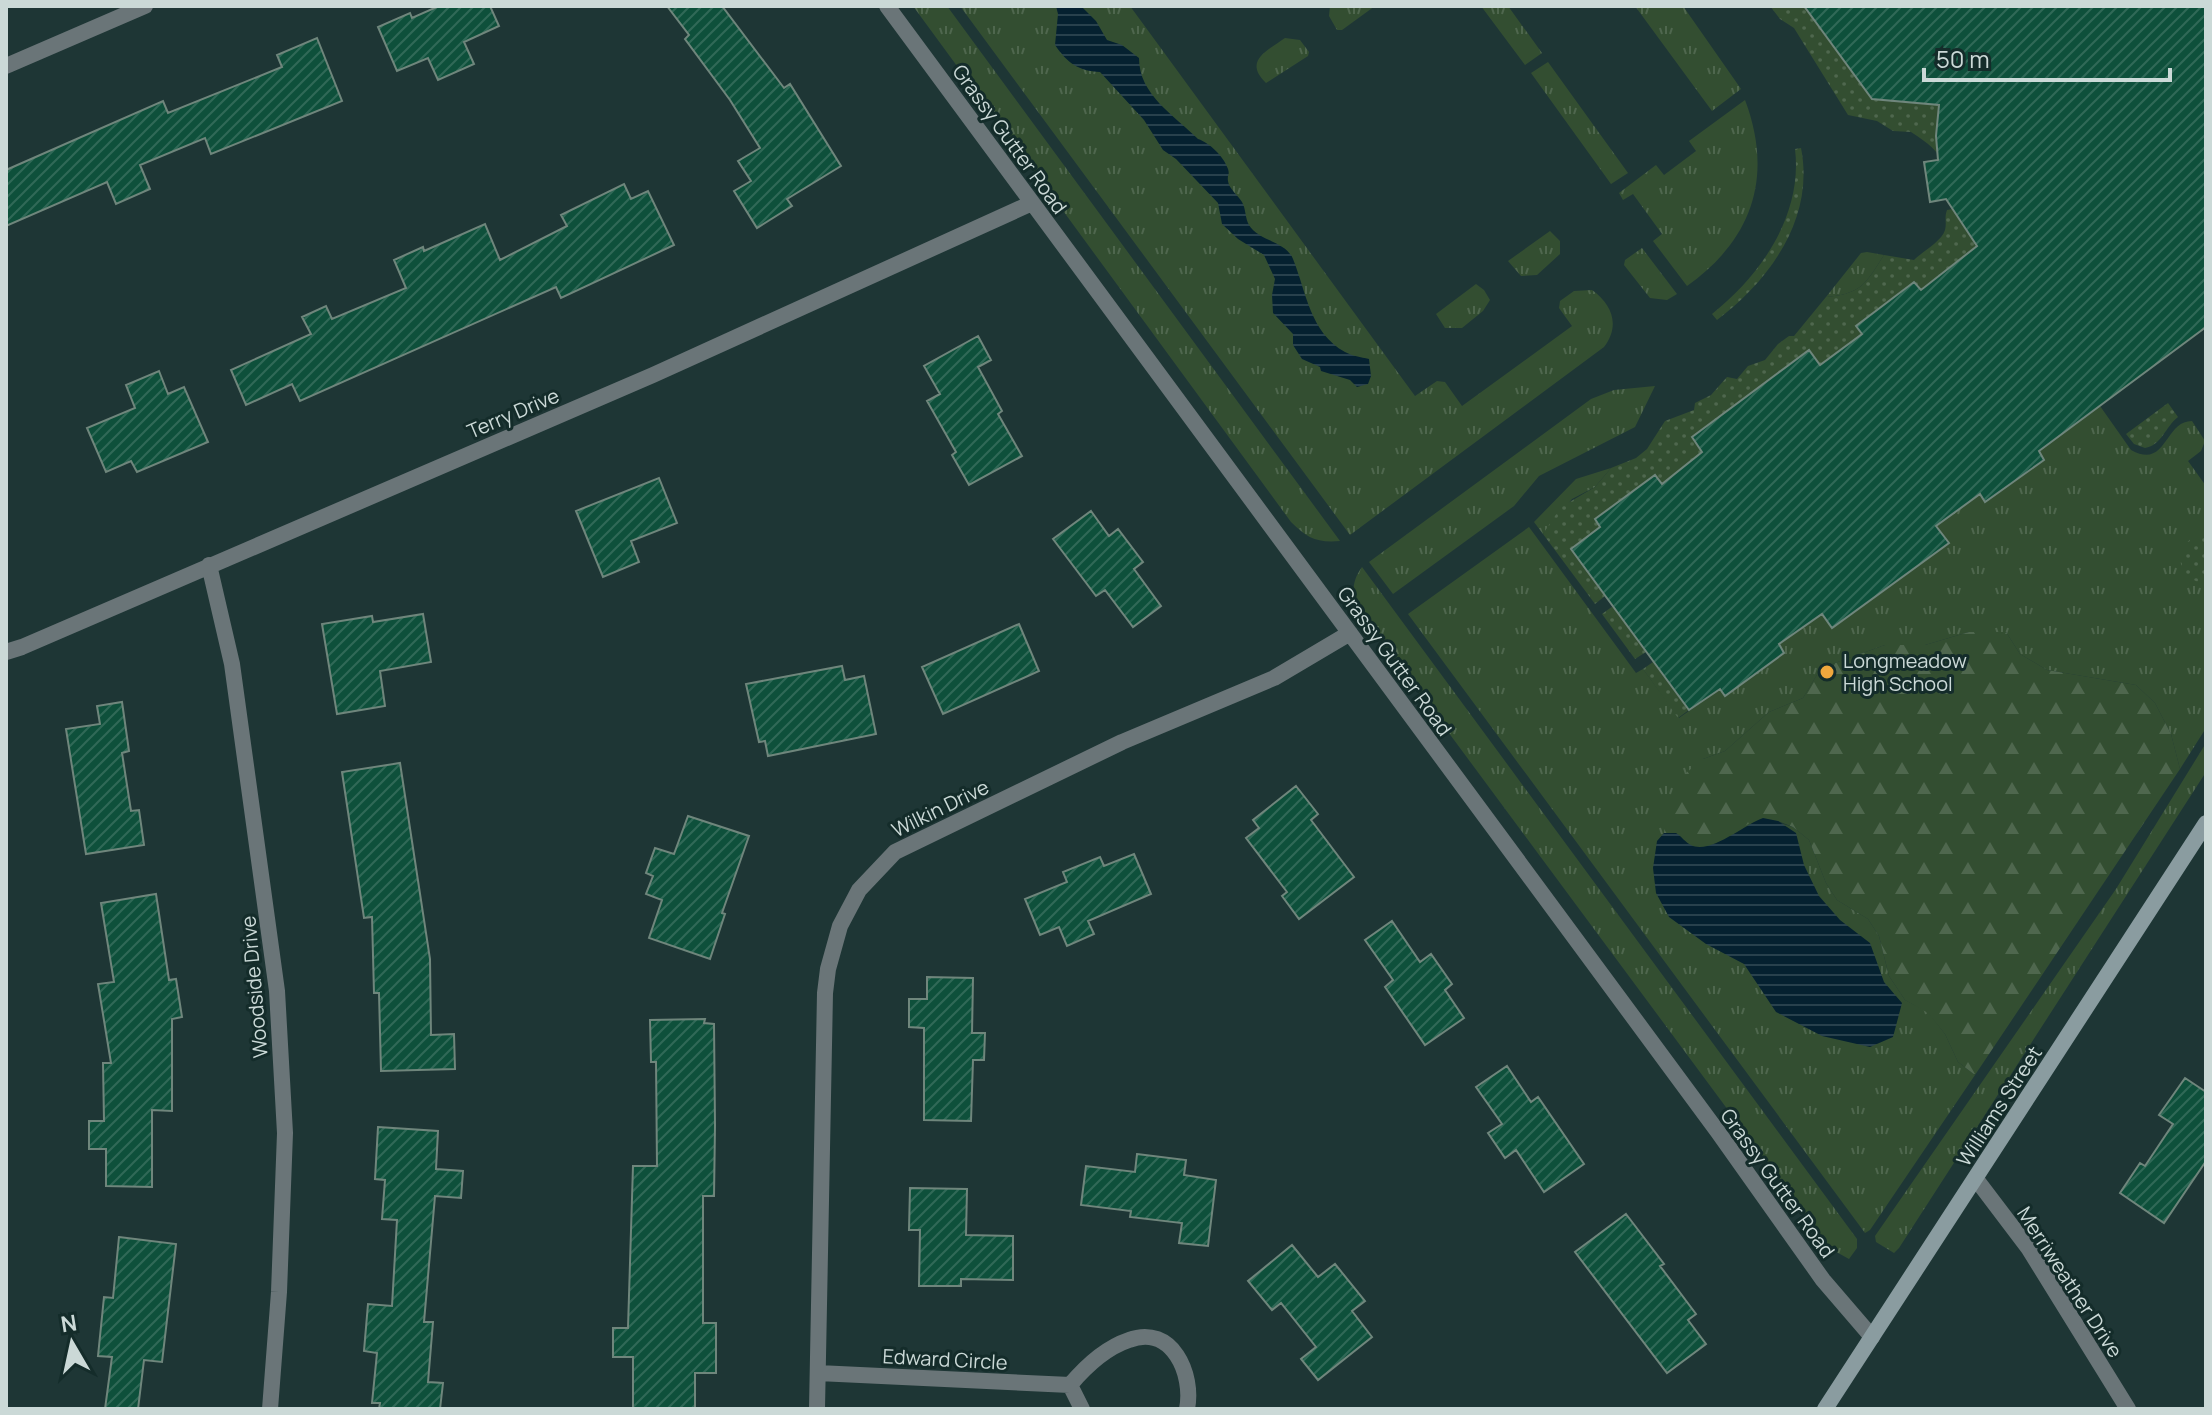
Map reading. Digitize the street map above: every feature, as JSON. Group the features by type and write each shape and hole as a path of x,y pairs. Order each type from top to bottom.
{"main road":[{"name":"Williams Street","path":"1825,1409 2206,823"}],"street":[{"path":"6,66 145,6"},
{"name":"Grassy Gutter Road","path":"887,6 1709,1120 1823,1280 1872,1337"},
{"name":"Terry Drive","path":"6,652 653,375 1032,203"},
{"name":"Woodside Drive","path":"209,565 232,664 277,991 285,1133 279,1292 270,1409"},
{"name":"Wilkin Drive","path":"817,1409 825,993 840,926 859,890 895,852 1122,742 1274,678 1350,633"},
{"name":"Merriweather Drive","path":"1976,1179 2029,1249 2128,1409"},
{"path":"1082,1409 1070,1385 1094,1359 1131,1339 1153,1339 1173,1348 1186,1371 1190,1395 1187,1409"},
{"name":"Edward Circle","path":"818,1373 1070,1385"}],"green space":[{"path":"913,6 947,6 1340,541 1313,538 1291,522"},
{"path":"960,6 1130,6 1415,396 1437,381 1445,382 1462,406 1572,326 1559,308 1560,301 1574,291 1592,290 1605,302 1613,324 1609,339 1604,347 1350,535"},
{"path":"1330,6 1375,6 1342,30 1337,30 1329,16"},
{"path":"1481,6 1508,6 1542,53 1525,65"},
{"path":"1635,6 1683,6 1741,89 1712,111"},
{"path":"1770,6 1804,6 1872,99 1941,105 1936,136 1937,153 1911,132 1893,131 1877,121 1848,115 1794,28 1780,19"},
{"path":"1285,38 1300,40 1309,52 1308,56 1266,83 1259,75 1257,63 1265,52"},
{"path":"1548,62 1628,173 1611,184 1531,73"},
{"path":"1745,100 1754,128 1757,155 1757,181 1751,205 1742,227 1728,248 1687,286 1653,241 1662,234 1633,194 1623,200 1619,193 1656,165 1664,175 1696,151 1689,141"},
{"path":"1801,148 1804,174 1795,223 1771,266 1717,320 1712,314 1747,281 1775,242 1792,197 1796,173 1795,149"},
{"path":"1953,209 1977,247 1921,290 1914,282 1857,326 1862,334 1820,365 1808,350 1692,437 1702,452 1662,484 1595,519 1600,527 1571,549 1605,596 1595,604 1543,534 1561,507 1595,487 1611,468 1636,458 1647,449 1665,421 1694,410 1695,403 1711,395 1727,377 1737,379 1748,366 1765,360 1778,344 1794,336 1826,297 1848,293 1862,285 1884,255 1914,260 1940,238 1945,230 1947,210"},
{"path":"1550,231 1560,241 1560,254 1537,275 1521,276 1508,261"},
{"path":"1642,248 1677,294 1667,300 1650,298 1624,265 1625,260"},
{"path":"1861,253 1884,255 1867,280 1848,293 1826,297"},
{"path":"1476,284 1490,300 1483,311 1462,328 1445,328 1436,314"},
{"path":"1655,386 1635,427 1539,476 1514,506 1393,594 1369,562 1591,399 1614,390"},
{"path":"2168,403 2178,417 2159,440 2145,448 2134,444 2126,434"},
{"path":"2100,406 2131,450 2143,454 2159,450 2176,428 2192,421 2205,441 2201,451 2188,461 2206,486 2206,728 2180,769 2171,734 2155,703 2136,685 2047,670 2020,654 2006,632 1969,632 1925,645 1885,645 1821,668 1803,698 1769,712 1725,751 1703,759 1763,818 1793,827 1809,840 1826,883 1837,900 1868,919 1879,936 1889,976 1905,1000 1928,1012 1945,1034 1958,1062 1975,1075 1865,1233 1408,614 1529,527 1636,673 1643,669 1679,718 1720,689 1726,695 1784,653 1779,644 1822,614 1832,628 1949,543 1936,526 1980,494 1985,502 2044,460 2039,451"},
{"path":"1611,468 1595,487 1572,499 1543,534 1534,522 1576,479"},
{"path":"2206,533 2206,583 2187,575 2180,559 2187,543"},
{"path":"1362,567 1857,1239 1857,1248 1849,1259 1831,1249 1360,613 1354,590"},
{"path":"1613,606 1646,652 1635,659 1602,614"},
{"path":"1969,632 2006,632 2020,654 2047,670 2136,685 2155,703 2171,734 2180,769 1975,1075 1958,1062 1945,1034 1928,1013 1905,1000 1889,976 1879,936 1868,919 1837,900 1826,883 1809,840 1793,827 1778,821 1751,822 1731,836 1703,847 1690,845 1685,838 1664,833 1666,813 1686,773 1703,759 1725,751 1769,712 1803,698 1821,668 1885,645 1925,645"},
{"path":"1653,662 1689,710 1678,718 1643,669"},
{"path":"2206,743 2206,772 1899,1248 1894,1253 1876,1242 1875,1236 2116,889"}],"water":[{"path":"1056,6 1081,6 1096,21 1107,40 1122,45 1139,58 1151,94 1198,139 1220,155 1228,169 1229,184 1242,202 1249,225 1259,235 1284,248 1293,259 1311,310 1324,334 1345,352 1369,359 1371,376 1368,384 1357,387 1350,380 1321,371 1320,367 1302,359 1293,345 1293,334 1273,313 1275,279 1264,255 1238,239 1222,224 1218,203 1176,159 1163,150 1144,120 1100,72 1080,68 1060,51 1055,45"},
{"path":"1763,818 1778,821 1796,833 1804,865 1819,896 1840,920 1870,943 1884,982 1902,1003 1893,1037 1870,1047 1822,1036 1776,1012 1744,964 1706,944 1669,917 1656,893 1653,868 1657,841 1664,833 1676,833 1691,845 1708,846"}],"building":[{"path":"439,6 490,6 499,26 464,42 474,64 438,80 428,58 397,71 378,27 410,13 412,18"},
{"path":"667,6 722,6 784,88 790,84 841,166 787,199 792,206 757,228 734,191 751,181 738,161 760,148 730,100 685,39 689,35"},
{"path":"1804,6 2206,6 2206,327 2039,451 2044,460 1985,502 1980,494 1936,526 1949,543 1832,628 1822,614 1779,644 1784,653 1725,696 1720,689 1689,710 1571,549 1600,527 1595,519 1655,475 1662,484 1702,452 1692,437 1809,350 1820,365 1862,334 1856,326 1914,282 1921,290 1977,246 1946,199 1930,202 1924,162 1938,160 1936,136 1939,105 1872,99"},
{"path":"317,38 342,101 211,154 205,138 140,165 150,189 116,204 107,182 6,226 6,170 163,101 168,113 282,67 277,55"},
{"path":"624,184 631,199 648,191 674,245 561,298 556,287 300,401 292,384 246,405 231,370 311,334 302,317 326,306 332,319 406,288 394,260 423,247 424,251 485,224 500,260 567,226 561,215"},
{"path":"978,336 991,360 978,367 1002,411 998,414 1022,456 969,485 952,455 956,452 927,401 940,394 924,366"},
{"path":"159,371 168,394 184,387 208,442 137,472 131,461 106,472 87,428 135,408 126,385"},
{"path":"659,478 677,523 631,541 639,562 603,577 576,511"},
{"path":"1091,511 1109,536 1118,529 1143,562 1134,569 1161,606 1133,627 1105,590 1096,596 1053,539"},
{"path":"423,614 431,662 380,671 385,706 337,714 322,624 372,616 373,622"},
{"path":"1019,624 1039,671 943,714 922,667"},
{"path":"842,666 845,680 864,676 876,734 768,756 765,741 759,742 746,684"},
{"path":"122,702 129,751 122,753 131,811 139,810 144,845 86,854 66,729 100,724 97,706"},
{"path":"400,763 430,959 431,1035 454,1034 455,1069 381,1071 379,993 374,993 372,917 364,918 342,772"},
{"path":"1296,786 1318,814 1311,820 1354,877 1299,919 1282,896 1287,892 1246,838 1259,828 1253,820"},
{"path":"688,816 749,836 722,913 725,914 710,959 649,938 662,900 646,894 653,876 646,873 655,848 674,854"},
{"path":"1134,854 1151,894 1088,921 1094,934 1067,946 1059,927 1040,935 1025,899 1067,882 1063,872 1100,857 1104,866"},
{"path":"156,894 169,980 176,979 182,1017 172,1019 172,1111 152,1110 152,1187 106,1186 106,1149 89,1149 89,1121 104,1121 103,1063 111,1063 98,984 114,982 101,903"},
{"path":"1392,921 1420,962 1431,954 1452,984 1445,990 1464,1018 1425,1045 1385,987 1393,980 1365,940"},
{"path":"927,977 973,978 972,1033 985,1033 984,1060 973,1060 971,1121 924,1120 924,1028 909,1027 909,999 927,999"},
{"path":"705,1019 704,1023 714,1024 715,1125 714,1196 703,1196 703,1323 716,1323 716,1373 695,1373 695,1409 633,1409 633,1357 613,1357 613,1328 628,1328 633,1166 657,1166 656,1062 651,1062 650,1020"},
{"path":"1507,1066 1531,1102 1538,1097 1584,1164 1544,1192 1516,1150 1505,1158 1488,1133 1502,1124 1476,1087"},
{"path":"2185,1078 2206,1092 2206,1161 2164,1223 2120,1193 2140,1163 2145,1166 2173,1124 2159,1115"},
{"path":"378,1127 438,1131 436,1169 463,1171 461,1198 435,1196 424,1322 433,1322 428,1382 443,1383 440,1409 379,1409 380,1403 372,1403 377,1353 364,1351 368,1304 392,1306 397,1220 382,1219 385,1180 375,1179"},
{"path":"1137,1154 1186,1160 1184,1175 1216,1180 1208,1246 1179,1243 1182,1223 1130,1217 1131,1211 1081,1205 1086,1166 1135,1172"},
{"path":"910,1188 967,1189 966,1235 1013,1236 1013,1280 961,1279 961,1286 919,1286 920,1230 909,1230"},
{"path":"1626,1214 1664,1264 1660,1266 1696,1314 1688,1320 1706,1344 1667,1373 1575,1252"},
{"path":"119,1237 176,1244 162,1362 144,1360 138,1409 105,1409 112,1357 98,1356 104,1297 113,1298"},
{"path":"1292,1245 1318,1277 1335,1264 1365,1301 1352,1311 1372,1337 1318,1380 1301,1359 1316,1347 1281,1303 1272,1310 1248,1281"}],"place":[{"name":"Longmeadow High School","path":"1827,672"}]}
